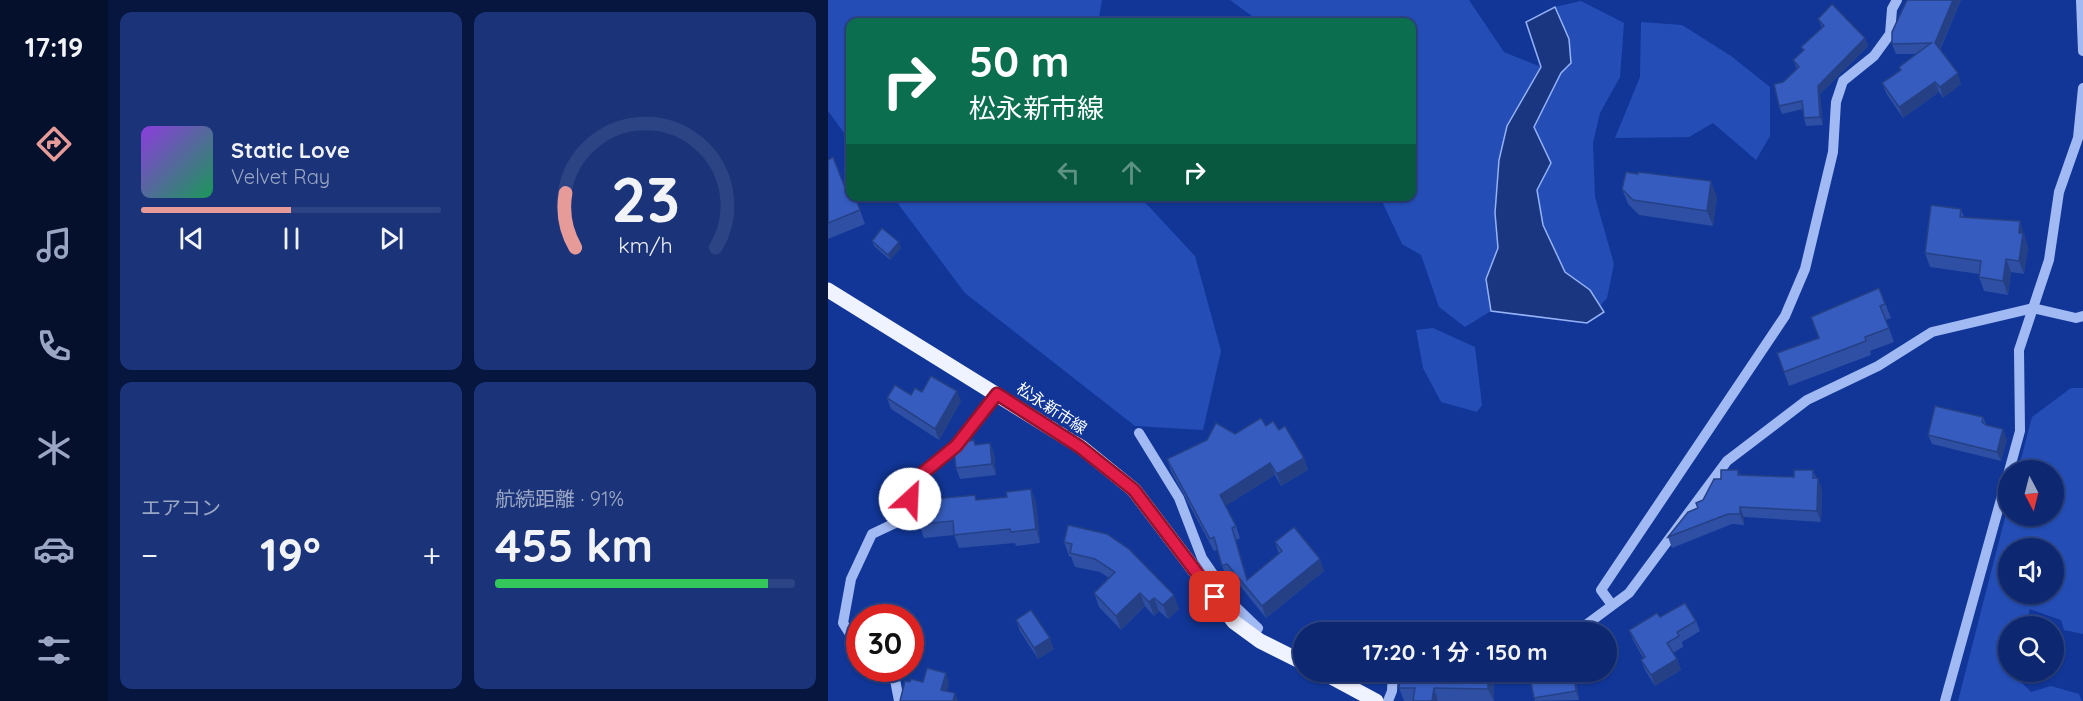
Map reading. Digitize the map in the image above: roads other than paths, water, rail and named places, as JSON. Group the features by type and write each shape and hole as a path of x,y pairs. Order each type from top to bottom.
{"main road":[{"name":"松永新市線","path":"828,290 1080,447 1134,490 1234,622 1253,636 1293,657"},
{"path":"1341,682 1376,701"}],"street":[{"path":"1612,605 1601,590 1785,316 1805,269 1833,152 1836,102 1843,81 1874,57 1890,34 1893,9 1898,0"},
{"path":"2081,0 2083,51"},
{"path":"2012,460 2020,431 2019,350 2049,260 2059,192 2080,140 2083,88"},
{"path":"1590,622 1629,593 1727,461 1807,400 1878,366 1932,332 2033,308 2076,318 2083,316"},
{"path":"846,604 851,579 872,534 908,517 913,481 956,446 997,394"},
{"path":"1139,433 1179,498 1202,558 1236,607 1258,628 1253,636"},
{"path":"1945,701 1998,511"},
{"path":"846,606 843,623 846,628"},
{"path":"895,682 899,701"},
{"path":"1388,701 1392,682"}]}
